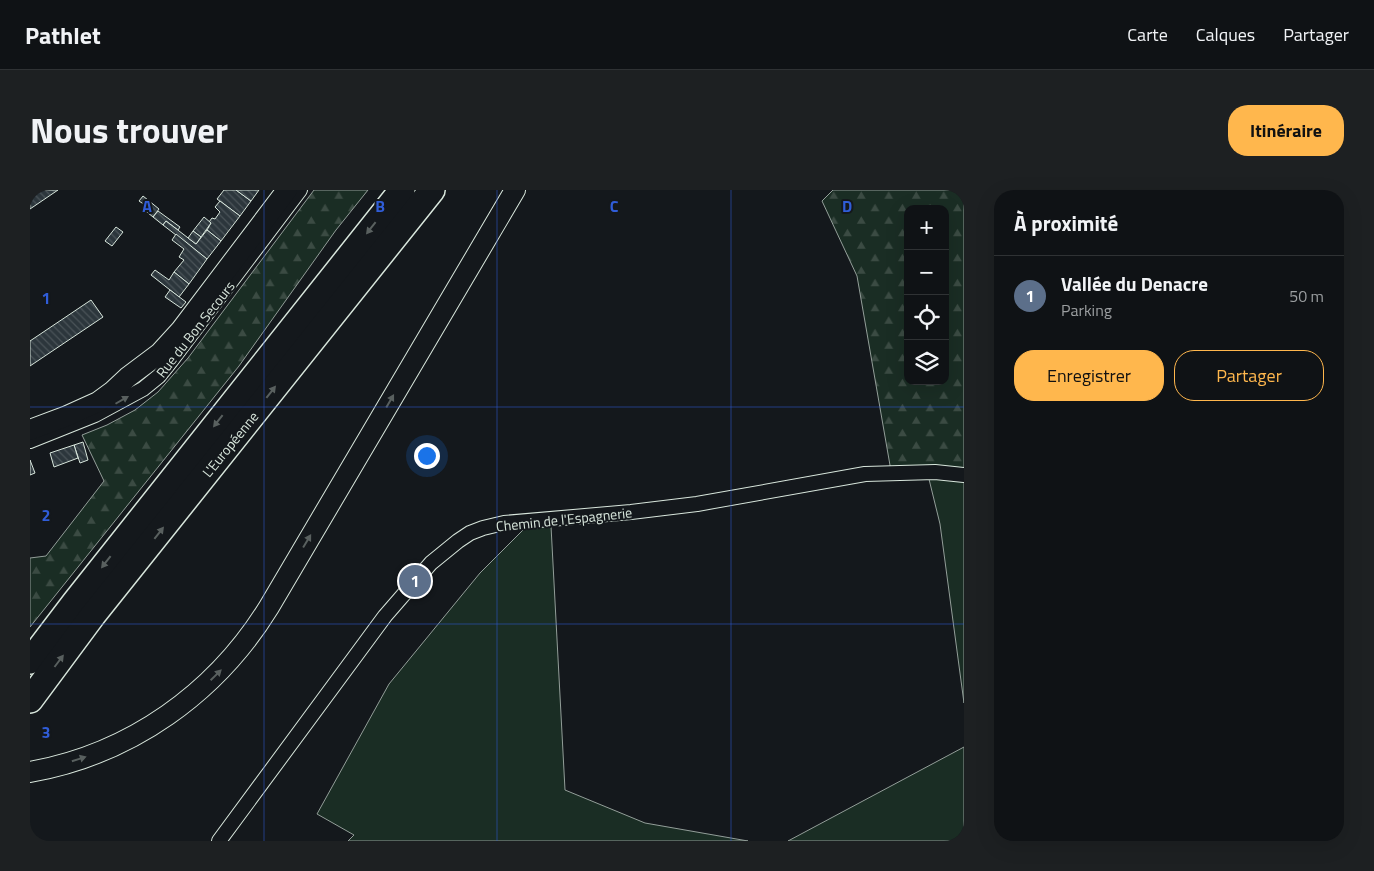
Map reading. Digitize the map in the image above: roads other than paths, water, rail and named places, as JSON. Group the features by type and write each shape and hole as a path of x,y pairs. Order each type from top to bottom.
{"highway":[{"name":"L'Européenne","path":"30,661 402,190"},
{"name":"L'Européenne","path":"30,700 93,615 432,190"},
{"path":"357,285 443,190"}],"main road":[{"name":"Rue du Bon Secours","path":"30,430 98,402 160,354 185,325 287,190"},
{"path":"31,772 100,752 150,726 183,704 223,668 241,648 269,607 515,190"}],"street":[{"name":"Rue du Bon Secours","path":"30,441 95,415 154,381 300,190"},
{"name":"Chemin de l'Espagnerie","path":"219,841 385,616 431,563 470,533 504,523 632,512 697,504 859,475 913,472 964,474"}],"place":[{"name":"Vallée du Denacre","path":"415,581"}]}
